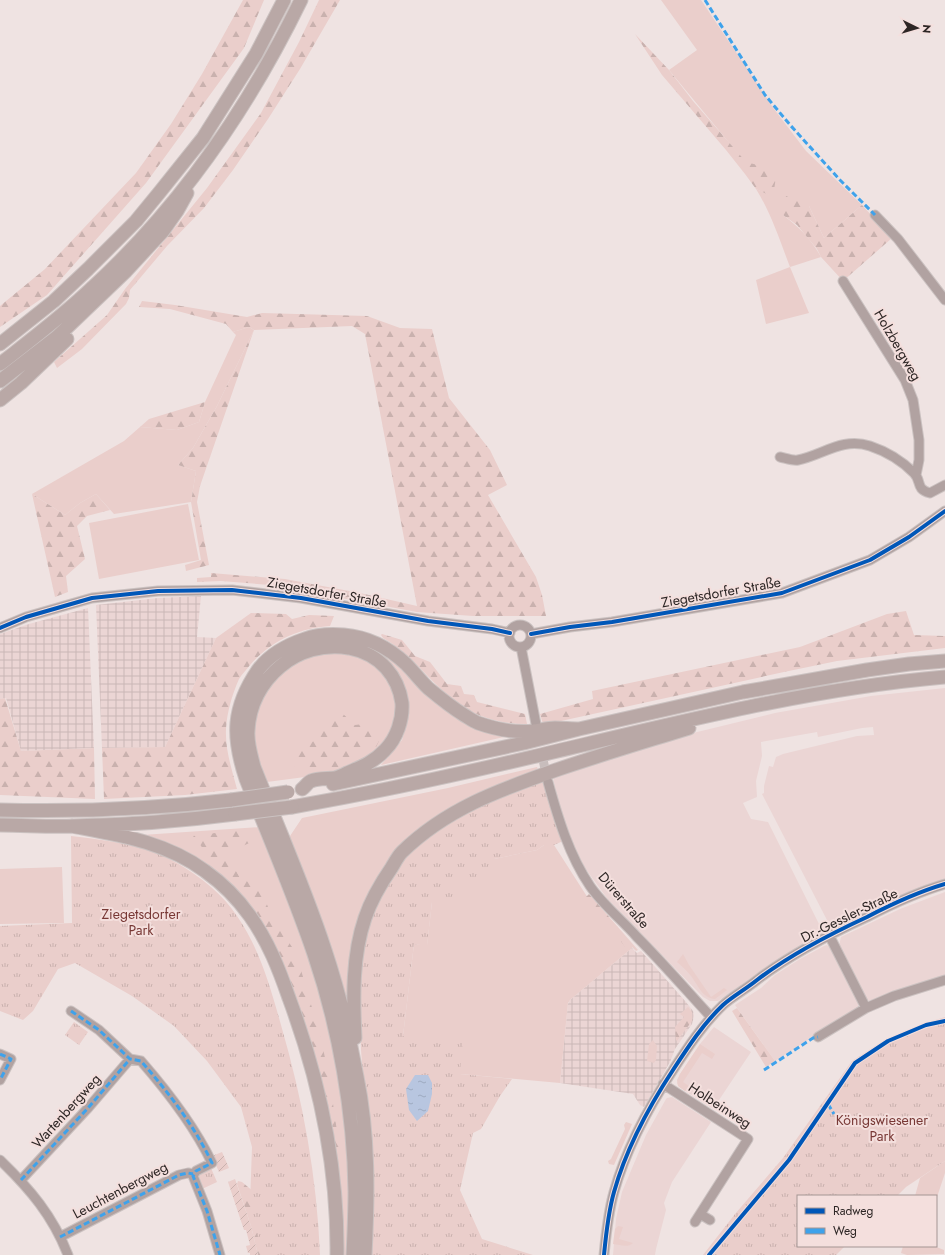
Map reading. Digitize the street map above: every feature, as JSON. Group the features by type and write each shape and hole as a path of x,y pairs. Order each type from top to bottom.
{"highway":[{"path":"0,344 54,301 136,221 203,138 256,54 284,0"},
{"path":"0,364 61,316 94,287 129,252 197,171 238,114 260,78 284,36 301,0"},
{"path":"0,381 57,338 126,271 147,248 180,207 197,171"},
{"path":"0,400 21,383 84,322 107,297 126,271"},
{"path":"353,1255 355,1191 353,1157 348,1104 338,1043 325,988 314,954 240,762 236,736 243,696 261,666 276,653 286,647 318,635 348,635 360,637 388,650 405,663 450,707 476,722 504,731 533,731 553,728 579,729"},
{"path":"302,789 311,781 337,777 372,762 386,750 394,738 401,722 401,695 398,685 390,673 382,664 370,655 357,650 340,647 325,647 305,652 290,659 278,667 266,680 256,697 250,714 248,731 249,747 254,766 309,903 325,950 340,1001 358,1078"},
{"path":"0,810 113,810 191,805 288,792 347,782 785,684 867,670 945,661"},
{"path":"0,825 72,826 146,824 192,820 292,807 391,788 530,758 627,734 795,697 907,680 945,677"},
{"path":"365,1255 367,1179 353,1002 356,957 365,918 371,903 400,854 443,818 510,786 599,755 725,719 748,707"},
{"path":"72,826 154,844 181,856 200,867 215,879 242,906 258,928 276,963 295,1013 312,1067 330,1155 337,1224 337,1255"}],"street":[{"path":"875,215 898,239 945,300"},
{"name":"Holzbergweg","path":"843,281 905,380 912,400 920,440 919,460 916,475"},
{"path":"780,457 797,460 840,444 853,443 869,445 890,455 916,475 920,488 924,492 930,493 945,485"},
{"name":"Ziegetsdorfer Straße","path":"531,634 570,627 612,622 782,593 870,560 909,537 945,511"},
{"name":"Ziegetsdorfer Straße","path":"0,628 26,617 92,598 158,591 232,590 300,598 428,622 492,629 510,633"},
{"path":"519,625 527,627 531,634 528,643 521,647 513,644 510,633 512,629 519,625"},
{"path":"521,647 536,724"},
{"name":"Dürerstraße","path":"548,782 557,815 574,857 590,886 602,901 711,1017"},
{"name":"Dr.-Gessler-Straße","path":"604,1255 608,1222 614,1192 641,1125 663,1084 698,1033 711,1017 736,995 771,969 829,934 921,892 945,884"},
{"path":"829,934 866,1008"},
{"path":"818,1037 866,1008 894,996 945,980"},
{"path":"71,1011 99,1030 130,1059"},
{"path":"0,1054 11,1059 0,1080"},
{"name":"Leuchtenbergweg","path":"60,1237 179,1175 188,1173 193,1174 212,1163 179,1108 161,1084 141,1061 130,1059"},
{"name":"Wartenbergweg","path":"21,1180 88,1108 130,1059"},
{"name":"Holbeinweg","path":"663,1084 748,1139 695,1222"},
{"path":"0,1160 21,1180 39,1201 60,1237 68,1255"},
{"path":"193,1174 214,1230 220,1255"},
{"path":"700,1214 710,1220"}],"shaded area":[{"path":"201,596 197,637 216,638 165,747 102,748 96,605 158,598"},
{"path":"88,608 94,748 21,751 6,698 0,699 0,634 29,624"},
{"path":"945,688 945,879 916,890 837,926 828,922 762,794 764,793 764,786 769,766 773,767 776,757 857,736 874,735 873,727 818,737 817,732 761,742 762,756 756,781 757,797 743,803 751,819 768,822 820,926 821,933 768,966 718,1001 710,1001 703,997 609,901 585,868 570,839 561,813 553,778 584,765 689,734 775,713 871,696"},
{"path":"945,892 945,978 872,1001 866,1000 839,946 841,937 900,909"},
{"path":"827,945 831,948 859,1001 858,1008 775,1061 735,1005 761,988 775,975 800,959"},
{"path":"632,948 637,953 641,951 686,1002 693,1011 694,1016 692,1024 675,1049 670,1062 644,1107 640,1105 633,1094 560,1083 568,1004 570,1000"},
{"path":"714,1027 751,1052 713,1109 679,1087 677,1083 680,1074 700,1044"},
{"path":"672,1097 711,1122 672,1182 664,1203 666,1210 655,1255 613,1255 616,1219 622,1192 646,1135 666,1099"}],"green space":[{"path":"243,0 264,0 244,48 146,183 47,295 0,327 0,306 45,269 136,173 171,124 202,74"},
{"path":"319,0 340,0 300,69 233,170 204,208 167,246 130,290 129,298 126,304 82,349 57,368 54,362 107,315 125,289 207,188 261,113 299,42"},
{"path":"661,0 701,0 774,109 806,151 862,205 824,238 809,206 783,215 804,234 821,257 790,267 771,217 756,189 773,196 669,70 697,50"},
{"path":"635,34 669,70 693,101 746,162 777,170 773,197 756,189 726,150 662,75"},
{"path":"786,196 809,206 824,238 862,205 892,238 843,281 821,257 817,249 797,225 783,215"},
{"path":"790,267 809,313 766,324 756,280"},
{"path":"142,301 247,317 262,313 367,316 400,328 432,329 449,398 490,450 507,485 488,495 536,577 542,595 546,616 473,616 417,612 270,585 221,581 197,582 197,578 211,577 211,573 285,579 360,593 417,606 365,334 352,326 254,330 249,327 233,332 226,324 170,309 139,307"},
{"path":"249,327 254,330 217,406 193,448 178,465 196,471 191,502 114,514 96,494 80,503 65,515 32,494 124,441 140,427 177,430 199,422 205,402 236,335 233,332"},
{"path":"254,330 200,486 197,502 209,565 186,571 185,565 201,560 191,502 196,471 178,465 193,448 217,406"},
{"path":"205,402 199,422 177,430 140,427 149,419"},
{"path":"32,494 65,515 80,503 96,494 110,510 87,516 77,526 85,559 66,576 68,592 55,597"},
{"path":"188,504 199,560 99,579 89,523"},
{"path":"906,611 914,635 945,636 945,648 837,661 543,724 540,714 593,699 592,691 800,647 887,614"},
{"path":"251,613 286,614 292,619 309,615 334,616 330,626 319,627 297,633 276,643 258,657 239,679 230,704 226,729 228,752 237,789 185,795 104,799 102,748 165,747 216,638"},
{"path":"382,634 402,640 415,656 430,662 447,684 461,686 464,694 474,695 477,702 525,714 527,724 517,724 486,718 458,704 410,658 383,638 381,635"},
{"path":"362,646 374,647 391,658 455,718 477,729 504,737 381,765 402,740 408,719 407,697"},
{"path":"335,652 354,654 370,661 383,672 393,686 397,720 389,739 377,753 335,773 267,782 258,761 254,737 255,717 261,700 277,676 305,657"},
{"path":"5,698 21,751 94,748 95,799 0,795 0,699"},
{"path":"330,712 342,713 355,725 363,724 374,731 379,741 375,749 354,754 348,766 311,773 294,766 301,746 314,741 315,732 327,721"},
{"path":"537,767 538,770 395,851 370,889 359,916 355,933 348,1001 346,1002 290,843 290,836 302,818 448,788"},
{"path":"544,782 563,841 554,845 544,845 537,850 494,859 491,881 456,878 453,904 432,902 427,946 414,944 403,1036 463,1042 460,1074 512,1079 500,1096 481,1129 473,1133 460,1190 482,1239 533,1255 371,1255 359,987 364,939 379,898 405,858 428,837 467,812 512,792"},
{"path":"260,827 301,929 327,1016 342,1094 349,1168 349,1255 343,1255 330,1131 250,907 142,835"},
{"path":"252,828 254,841 231,851 230,860 240,878 260,887 272,917 296,953 320,1035 329,1076 342,1166 341,1171 338,1173 330,1131 250,907 193,836"},
{"name":"Ziegetsdorfer Park","path":"71,836 111,841 146,850 162,856 194,874 211,887 237,916 256,950 264,969 276,1006 296,1082 308,1139 316,1197 320,1255 262,1255 250,1203 252,1147 241,1107 207,1061 174,1026 132,996 75,963 58,969 33,1011 23,1020 0,1011 0,926 72,923"},
{"path":"544,845 554,845 586,895 632,946 632,948 568,1003 560,1083 460,1074 403,1036 414,944 427,945 432,902 456,877 494,859 537,850"},
{"path":"62,867 64,923 0,924 0,869"},
{"path":"589,894 638,950 636,951 632,947 628,951 612,929 585,898"},
{"path":"683,954 711,997 724,988 727,990 715,999 704,994 689,974 677,962"},
{"path":"688,1007 692,1012 692,1021 677,1041 675,1027 684,1017 680,1014"},
{"path":"737,1008 775,1061 766,1067 732,1011"},
{"name":"Königswiesener Park","path":"945,1017 945,1161 906,1187 898,1195 797,1195 797,1247 844,1247 836,1255 703,1255 735,1214 783,1158 852,1061 886,1039"},
{"path":"74,1022 88,1032 79,1045 65,1035"},
{"path":"653,1040 657,1046 656,1060 654,1063 647,1061 649,1044"},
{"path":"700,1044 715,1054 712,1059 702,1053 683,1082 689,1086 685,1091 678,1086 677,1080"},
{"path":"626,1122 632,1124 614,1165 609,1164 608,1161 611,1159 625,1129 624,1125"},
{"path":"222,1152 229,1168 219,1172 212,1156"},
{"path":"945,1161 945,1173 937,1197 937,1195 915,1195 920,1178"},
{"path":"211,1168 217,1182 202,1189 198,1176"},
{"path":"235,1179 251,1226 258,1255 250,1255 250,1253 248,1253 246,1246 250,1245 246,1230 244,1230 228,1182"},
{"path":"238,1181 242,1182 254,1192 276,1255 258,1255 251,1226 237,1184"},
{"path":"618,1226 623,1227 619,1239 633,1243 631,1245 626,1246 613,1244 615,1229"},
{"path":"903,1247 936,1247 944,1250 944,1254 907,1255 901,1253"}],"water":[{"path":"415,1075 428,1075 432,1083 432,1094 428,1111 417,1121 409,1110 406,1089"}],"tunnel":[{"path":"538,735 547,779"}],"marked path":[{"path":"705,0 765,95 840,180 875,215"},
{"path":"71,1011 99,1030 130,1059 141,1061 171,1097 197,1135 212,1163 196,1171 193,1176 207,1211 220,1255"},
{"path":"764,1070 813,1038 818,1037"},
{"path":"0,1054 11,1059 0,1080"},
{"path":"21,1180 88,1108 130,1059"},
{"path":"828,1104 834,1114"},
{"path":"60,1237 179,1175 188,1173 193,1174"}],"cycle path":[{"path":"531,634 570,627 612,622 782,593 870,560 909,537 945,511"},
{"path":"0,628 26,617 92,598 158,591 232,590 301,598 428,621 492,629 510,633"},
{"path":"604,1255 612,1200 619,1176 631,1145 664,1084 696,1036 716,1012 727,1002 770,971 810,946 896,903 945,884"},
{"path":"709,1255 789,1160 855,1063 888,1041 926,1025 945,1021"}]}
